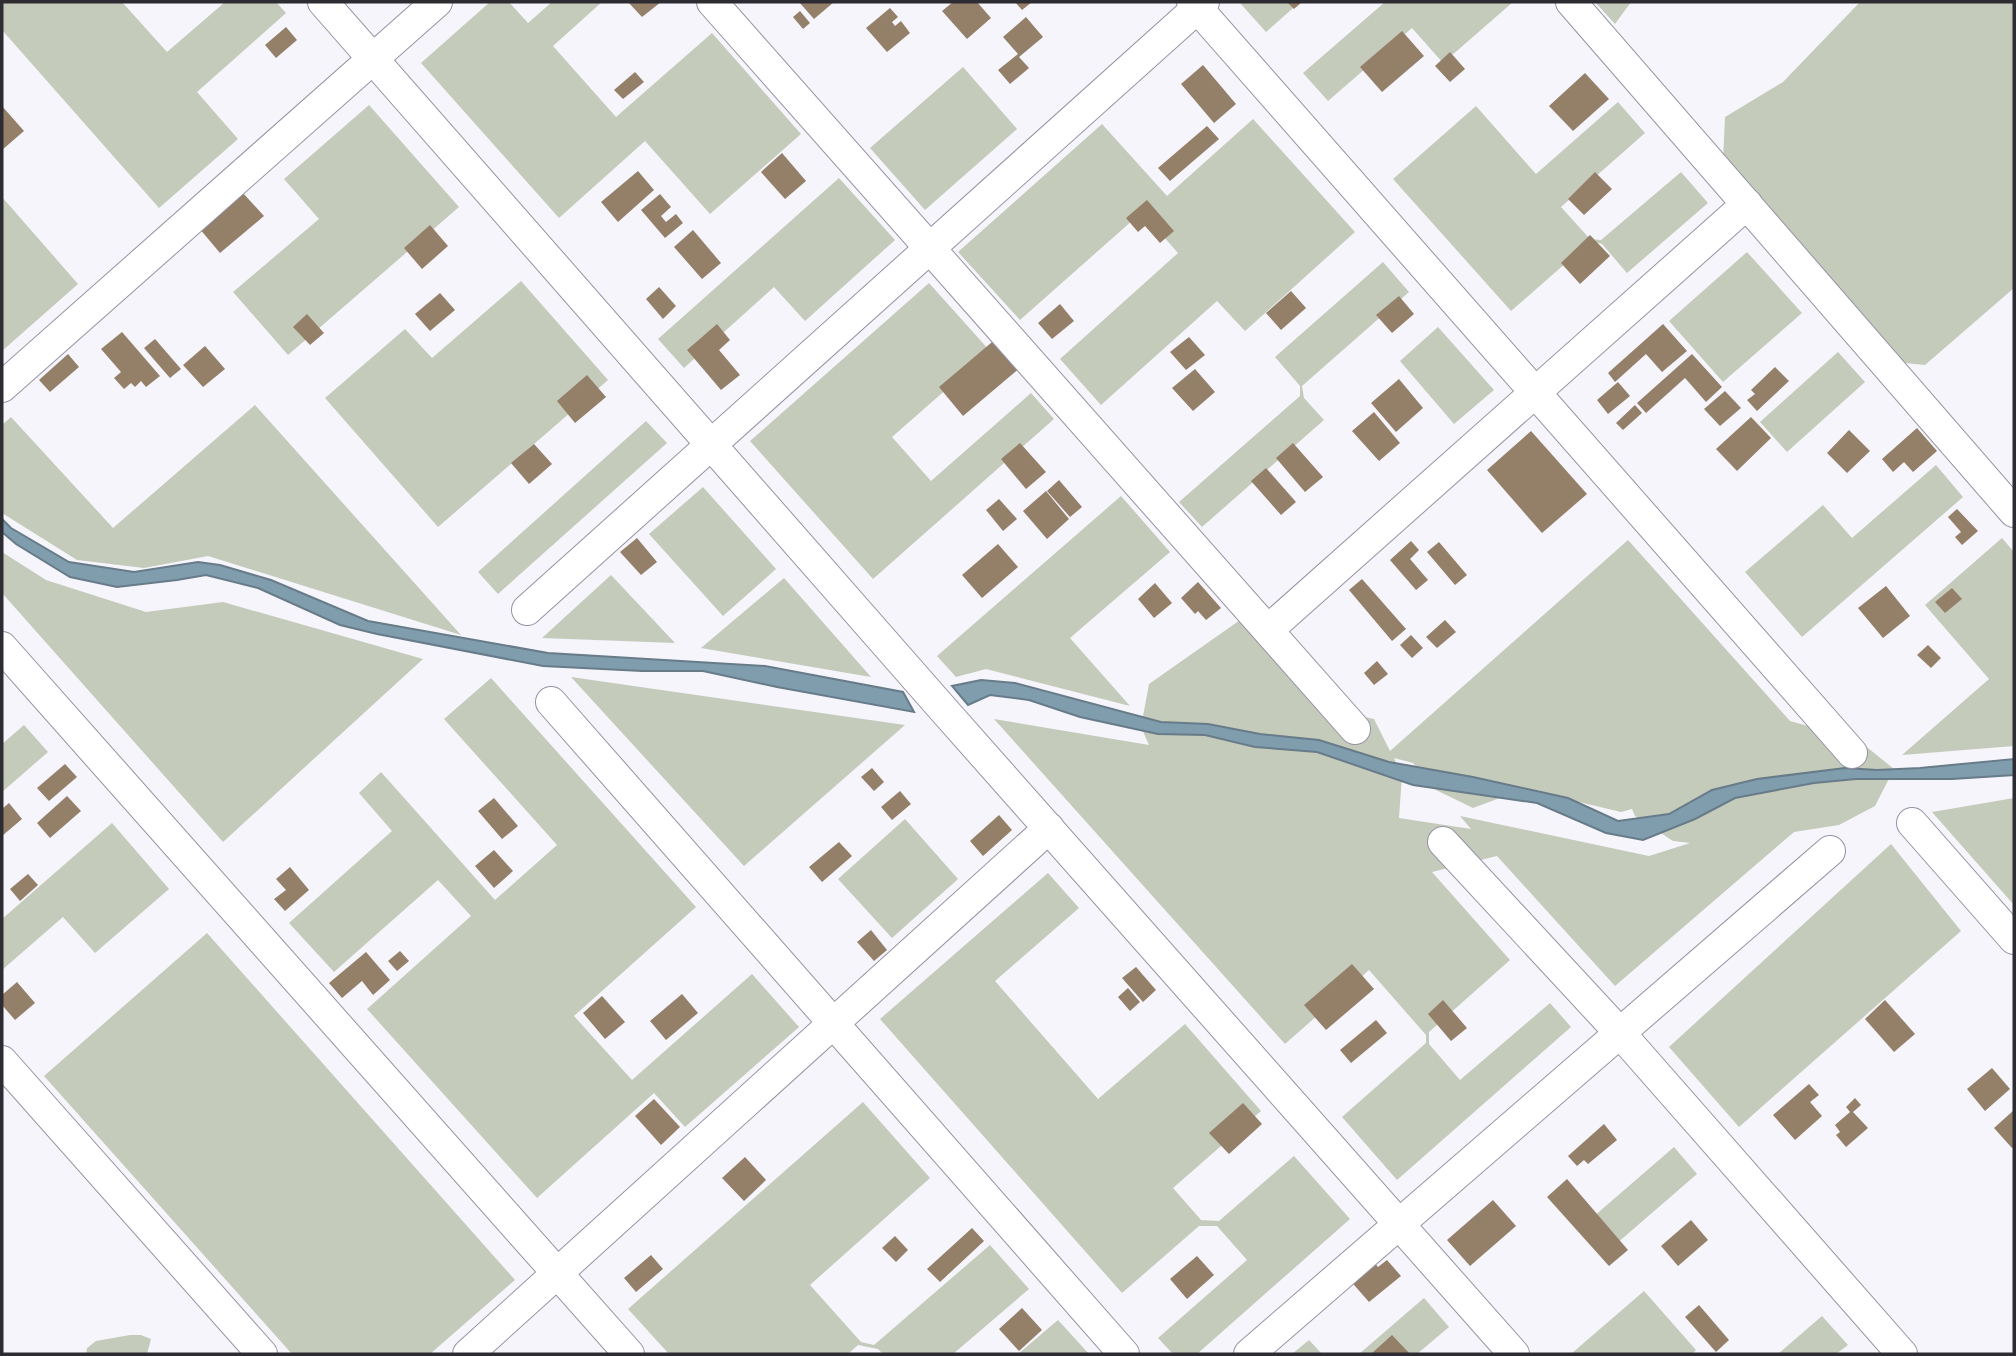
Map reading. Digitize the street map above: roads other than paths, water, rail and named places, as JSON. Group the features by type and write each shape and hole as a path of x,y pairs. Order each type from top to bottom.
{"street":[{"path":"323,2 942,708 1514,1354"},
{"path":"2,387 437,2"},
{"path":"712,2 1355,729"},
{"path":"1570,2 2014,512"},
{"path":"527,610 1198,4 1852,753"},
{"path":"1268,630 1747,204"},
{"path":"2,647 629,1354"},
{"path":"551,702 1124,1354"},
{"path":"1912,822 2014,939"},
{"path":"468,1354 1049,828"},
{"path":"1443,842 1620,1033 1902,1354"},
{"path":"1249,1354 1830,851"},
{"path":"2,1061 262,1354"}],"water":[{"path":"2,519 11,528 69,562 134,572 198,562 220,565 271,580 368,621 548,653 765,666 903,692 914,712 703,671 543,666 377,634 340,625 258,588 206,575 117,587 70,577 16,544 2,532"},
{"path":"981,680 1015,683 1161,722 1208,724 1260,734 1319,740 1389,762 1568,798 1618,821 1669,814 1712,790 1757,779 1845,768 1920,768 2014,759 2014,775 1952,779 1856,779 1814,783 1735,798 1695,819 1643,840 1606,833 1537,803 1413,785 1317,752 1255,747 1205,735 1158,734 1080,717 1029,700 990,695 968,705 952,686"}]}
